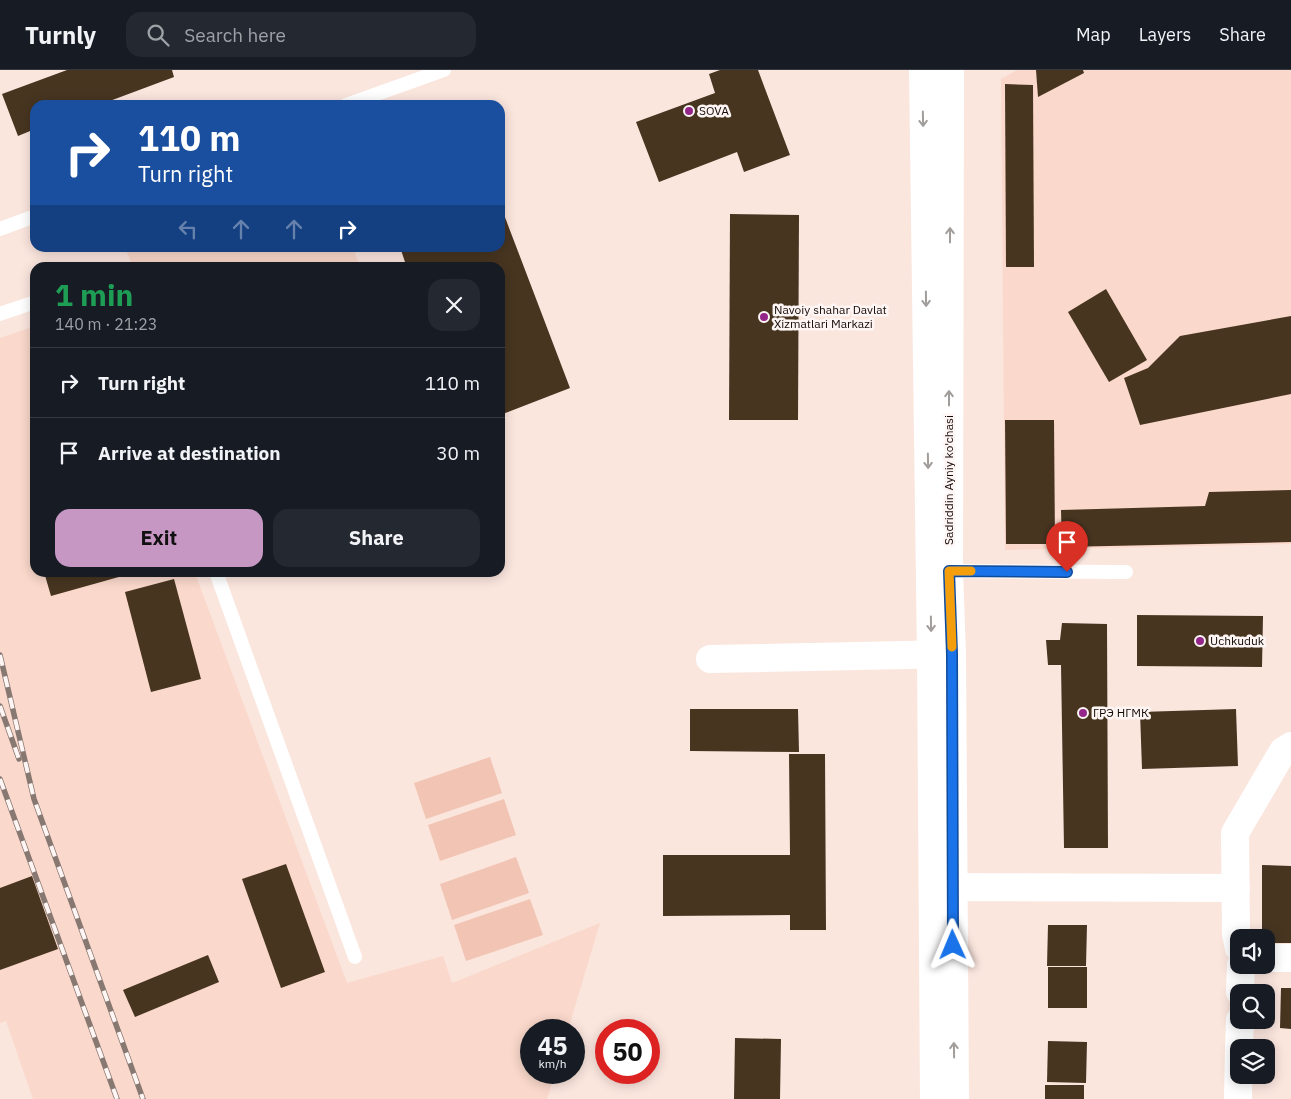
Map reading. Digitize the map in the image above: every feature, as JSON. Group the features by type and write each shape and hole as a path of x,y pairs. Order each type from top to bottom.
{"main road":[{"name":"Sadriddin Ayniy ko'chasi","path":"923,70 942,654 942,887 934,1099"},
{"name":"Sadriddin Ayniy ko'chasi","path":"939,571 950,70"},
{"path":"710,659 942,654"},
{"path":"1236,929 1235,833 1282,751 1291,746"},
{"name":"Sadriddin Ayniy ko'chasi","path":"942,887 955,1099"},
{"path":"942,887 1236,888"},
{"path":"1275,958 1291,958"},
{"path":"1238,1084 1238,1099"}],"lane":[{"path":"360,100 444,70"},
{"path":"0,229 30,218"},
{"path":"0,314 30,304"},
{"path":"939,571 1126,572"},
{"path":"218,577 355,957"}],"shaded area":[{"path":"1017,70 1291,70 1291,544 1005,550 1001,79"},
{"path":"127,252 354,252 358,262 131,262"},
{"path":"30,328 30,577 196,577 347,983 443,956 452,983 600,923 571,1019 520,1019 520,1084 552,1084 547,1099 33,1099 6,1021 0,1023 0,338"},
{"path":"490,757 502,793 426,819 414,783"},
{"path":"504,799 516,835 440,861 428,825"},
{"path":"516,857 529,893 452,920 440,884"},
{"path":"530,899 543,935 466,961 454,925"}],"building":[{"path":"67,70 172,70 174,77 112,100 30,100 30,131 18,136 2,94"},
{"path":"720,70 758,70 790,155 744,172 737,152 659,182 636,122 715,93 709,74"},
{"path":"1036,70 1083,70 1084,73 1038,97"},
{"path":"1005,84 1033,85 1034,267 1006,267"},
{"name":"Navoiy shahar Davlat Xizmatlari Markazi","path":"730,214 799,215 798,420 729,420"},
{"path":"505,217 570,388 505,413 505,262 405,262 402,252 505,252"},
{"path":"1106,289 1147,360 1109,382 1068,312"},
{"path":"1291,316 1291,394 1140,425 1124,378 1148,368 1180,336"},
{"path":"1005,420 1054,420 1055,544 1006,544"},
{"path":"1291,490 1291,542 1062,547 1061,510 1205,506 1209,492"},
{"path":"45,577 119,577 51,596"},
{"path":"174,579 201,679 151,692 125,592"},
{"name":"Uchkuduk","path":"1137,615 1263,616 1262,667 1137,666"},
{"path":"1062,623 1107,624 1108,848 1064,848 1061,665 1048,665 1046,640 1060,640"},
{"path":"690,709 798,709 799,752 690,751"},
{"path":"1236,709 1238,766 1142,769 1140,712"},
{"path":"789,754 825,754 826,930 790,930 790,915 663,916 663,855 790,855"},
{"path":"286,864 325,972 281,988 242,879"},
{"path":"1262,865 1291,866 1291,943 1275,943 1275,929 1262,929"},
{"path":"32,876 58,949 0,970 0,888"},
{"path":"1048,925 1087,925 1086,966 1047,966"},
{"path":"208,955 219,982 135,1017 123,990"},
{"path":"1048,967 1087,967 1087,1008 1048,1008"},
{"path":"1281,988 1291,988 1291,1029 1280,1028"},
{"path":"735,1038 781,1039 780,1099 734,1099"},
{"path":"1048,1041 1087,1042 1086,1083 1047,1082"},
{"path":"1045,1085 1084,1085 1084,1099 1045,1099"}],"railway":[{"path":"0,655 34,799 143,1099"},
{"path":"0,706 19,759"},
{"path":"0,779 117,1099"}],"slow traffic":[{"path":"952,647 949,571 971,571"}],"place":[{"name":"SOVA","path":"689,111"},
{"name":"Navoiy shahar Davlat Xizmatlari Markazi","path":"764,317"},
{"name":"Uchkuduk","path":"1200,641"},
{"name":"ГРЭ НГМК","path":"1083,713"}],"route":[{"path":"953,945 952,654 949,571 1067,572"}]}
